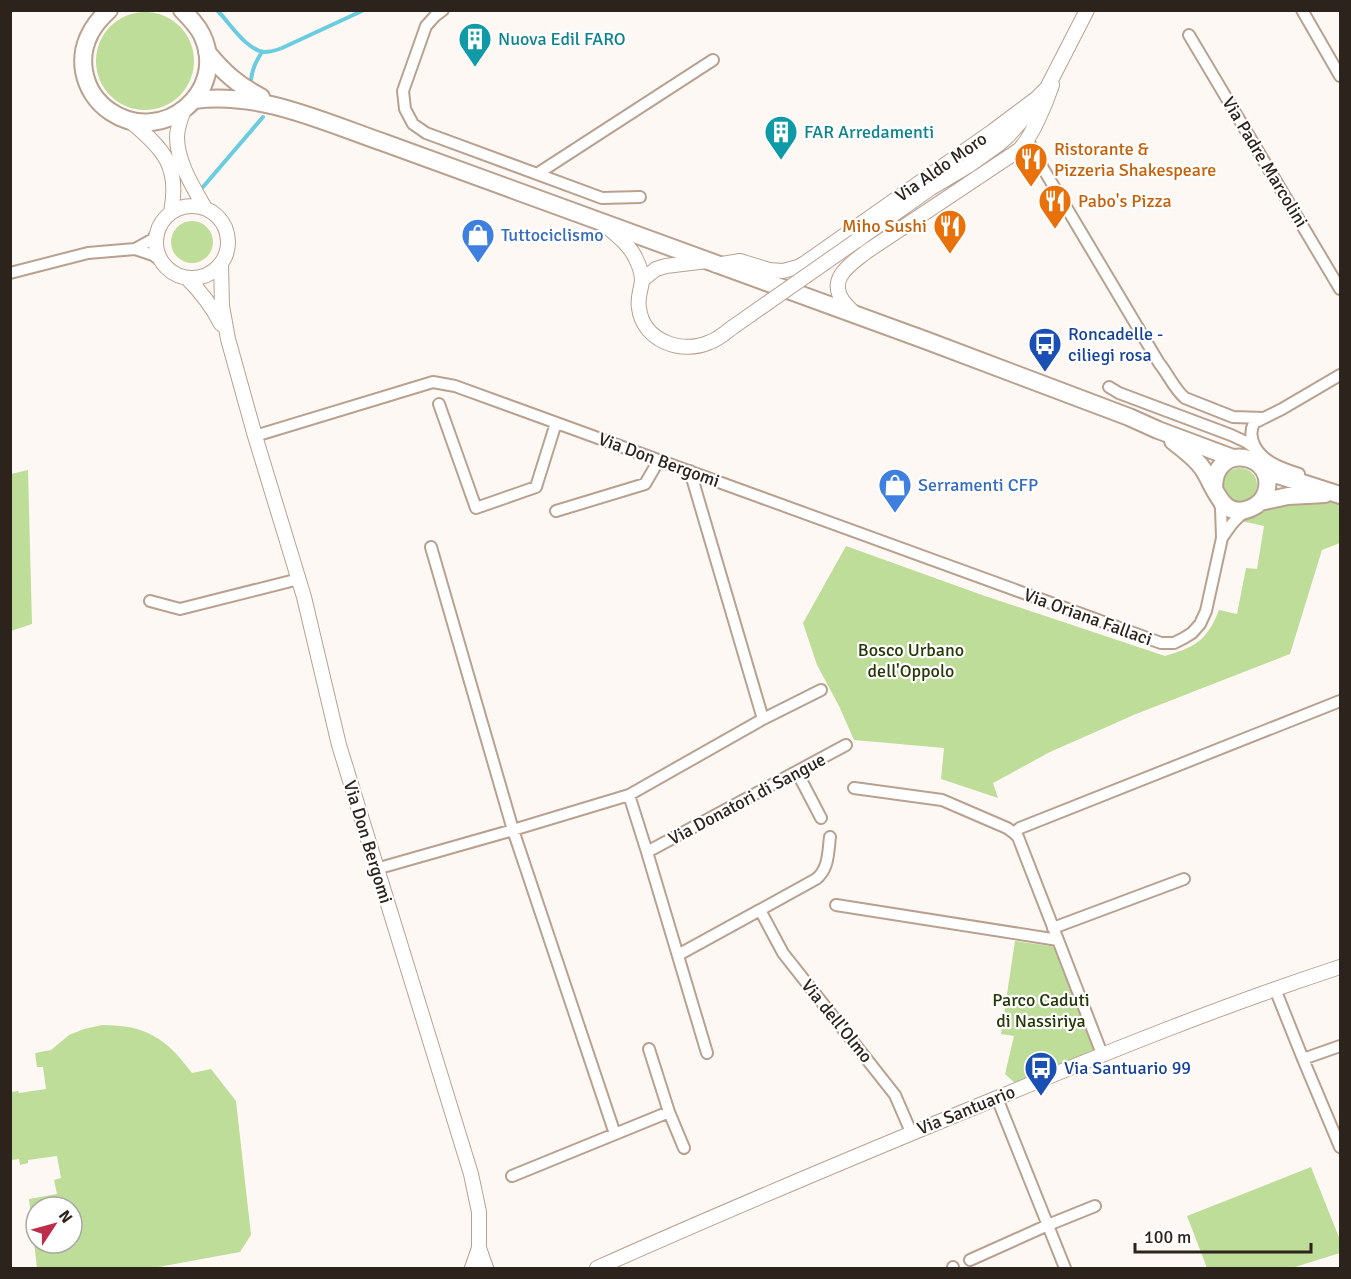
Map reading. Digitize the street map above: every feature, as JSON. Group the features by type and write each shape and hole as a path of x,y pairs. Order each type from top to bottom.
{"main road":[{"path":"92,29 93,10"},
{"path":"109,10 92,29 86,42 83,56 88,85 95,98 105,109 117,117 142,123 154,123 175,116 189,105 201,89 207,65 207,52 194,22 182,10"},
{"path":"207,52 220,69 233,80 278,106"},
{"path":"189,105 212,97 230,97 298,112 1055,389 1233,458"},
{"path":"1158,430 1192,456 1203,469 1220,501 1235,510 1244,510 1300,495 1340,494"},
{"path":"1215,491 1214,481 1220,466 1233,458 1251,459 1265,471 1267,479 1265,495 1256,505"},
{"path":"1265,471 1340,494"}],"street":[{"path":"443,10 426,26 403,91 405,109 413,123 426,133 602,198 640,197"},
{"name":"Via Aldo Moro","path":"642,280 656,269 666,266 740,261 777,271 798,267 993,131 1014,121 1047,88 1087,10"},
{"path":"1302,10 1341,76"},
{"name":"Via Padre Marcolini","path":"1189,35 1341,289"},
{"path":"537,174 713,60"},
{"name":"Via Aldo Moro","path":"857,316 839,292 839,278 843,271 866,252 1019,150 1027,139 1046,100 1054,76"},
{"path":"189,105 178,128 179,153 205,208"},
{"path":"602,198 599,222 627,245 636,257 642,280 638,294 643,323 654,337 671,345 689,348 711,342 931,188 968,166 1008,136 1014,121"},
{"path":"1014,121 1027,139 1159,363 1179,392 1185,398 1233,417 1259,420"},
{"path":"131,122 152,139 169,165 174,181 171,212"},
{"path":"931,188 993,131"},
{"path":"135,249 153,239 160,224 171,212 194,205 205,208"},
{"name":"Via Don Bergomi","path":"205,208 217,215 227,230 228,248 221,264 222,306 228,339 304,597 339,745 471,1174 479,1212 479,1248 472,1269"},
{"path":"157,232 156,247 161,261"},
{"path":"10,273 87,253 135,249 153,255 161,261"},
{"name":"Via Don Bergomi","path":"161,261 172,272 187,278 199,290 209,303 228,339"},
{"path":"187,278 200,278 212,273 221,264"},
{"path":"1257,450 1251,437 1251,431 1259,420 1341,375"},
{"name":"Via Don Bergomi","path":"255,436 433,382 455,386 956,569"},
{"path":"1109,387 1119,393 1231,435 1246,442 1272,464 1324,484 1340,494"},
{"path":"439,404 476,508 536,487 556,423"},
{"path":"556,511 645,484 659,460"},
{"path":"690,471 763,719"},
{"name":"Via Oriana Fallaci","path":"956,569 1161,643 1174,643 1192,633 1200,624 1206,611 1222,538 1221,508 1215,491"},
{"name":"Via Oriana Fallaci","path":"1222,538 1241,514 1256,505"},
{"path":"431,548 513,830 615,1134"},
{"path":"150,601 180,609 298,579"},
{"path":"376,868 629,795 763,719 821,690"},
{"path":"1014,833 1020,828 1341,701"},
{"name":"Via Donatori di Sangue","path":"647,852 846,745"},
{"path":"797,772 821,818"},
{"path":"854,788 942,800 1007,828 1018,837 1102,1054"},
{"name":"Via Donatori di Sangue","path":"629,795 707,1053"},
{"path":"678,955 816,879 826,867 830,837"},
{"path":"1053,928 1184,879"},
{"path":"836,905 1058,940"},
{"name":"Via dell'Olmo","path":"760,910 783,953 895,1095 911,1132"},
{"name":"Via Santuario","path":"597,1269 675,1233 911,1132 1102,1054 1275,988 1341,968"},
{"path":"1275,988 1341,1147"},
{"path":"1303,1059 1341,1046"},
{"path":"649,1049 669,1112 684,1148"},
{"path":"997,1098 1065,1269"},
{"path":"512,1176 669,1112"},
{"path":"970,1260 1095,1206"},
{"name":"Via Don Bergomi","path":"479,1248 486,1269"}],"green space":[{"path":"145,12 155,13 172,20 186,34 193,51 193,71 186,88 172,102 155,109 145,110 135,109 118,102 104,88 97,71 96,61 97,51 104,34 118,20 135,13"},
{"path":"192,221 207,227 213,242 207,257 192,263 177,257 171,242 177,227"},
{"path":"1240,468 1252,473 1257,485 1252,497 1240,502 1228,497 1223,485 1228,473"},
{"path":"28,470 32,624 11,631 11,474"},
{"name":"Bosco Urbano dell'Oppolo","path":"1313,498 1340,504 1340,543 1322,550 1290,654 1136,714 1050,752 993,783 998,798 941,779 944,748 854,740 817,665 803,623 846,546 982,595 1165,656 1192,646 1205,636 1219,610 1237,614 1246,568 1257,569 1264,526 1241,521 1271,506"},
{"name":"Parco Caduti di Nassiriya","path":"1015,941 1057,947 1095,1050 1016,1084 1005,1074 1014,1036 1001,1034"},
{"path":"102,1025 131,1028 143,1031 164,1042 192,1073 211,1069 236,1101 251,1235 240,1252 153,1268 37,1268 35,1255 84,1255 84,1195 51,1195 57,1194 54,1180 61,1178 57,1156 28,1160 28,1163 20,1165 19,1159 12,1160 10,1151 11,1092 46,1089 43,1067 37,1067 35,1053 51,1050 69,1035"},
{"path":"1311,1167 1340,1240 1340,1253 1292,1268 1207,1268 1187,1216"}],"waterway":[{"path":"217,10 244,41 264,52 282,48 364,10"},
{"path":"251,80 252,72 262,52"},
{"path":"203,187 263,117"}],"place":[{"name":"Nuova Edil FARO","path":"475,68"},
{"name":"FAR Arredamenti","path":"781,161"},
{"name":"Ristorante & Pizzeria Shakespeare","path":"1031,188"},
{"name":"Pabo's Pizza","path":"1055,230"},
{"name":"Miho Sushi","path":"950,255"},
{"name":"Tuttociclismo","path":"478,264"},
{"name":"Roncadelle - ciliegi rosa","path":"1045,373"},
{"name":"Serramenti CFP","path":"895,514"},
{"name":"Via Santuario 99","path":"1041,1097"}]}
